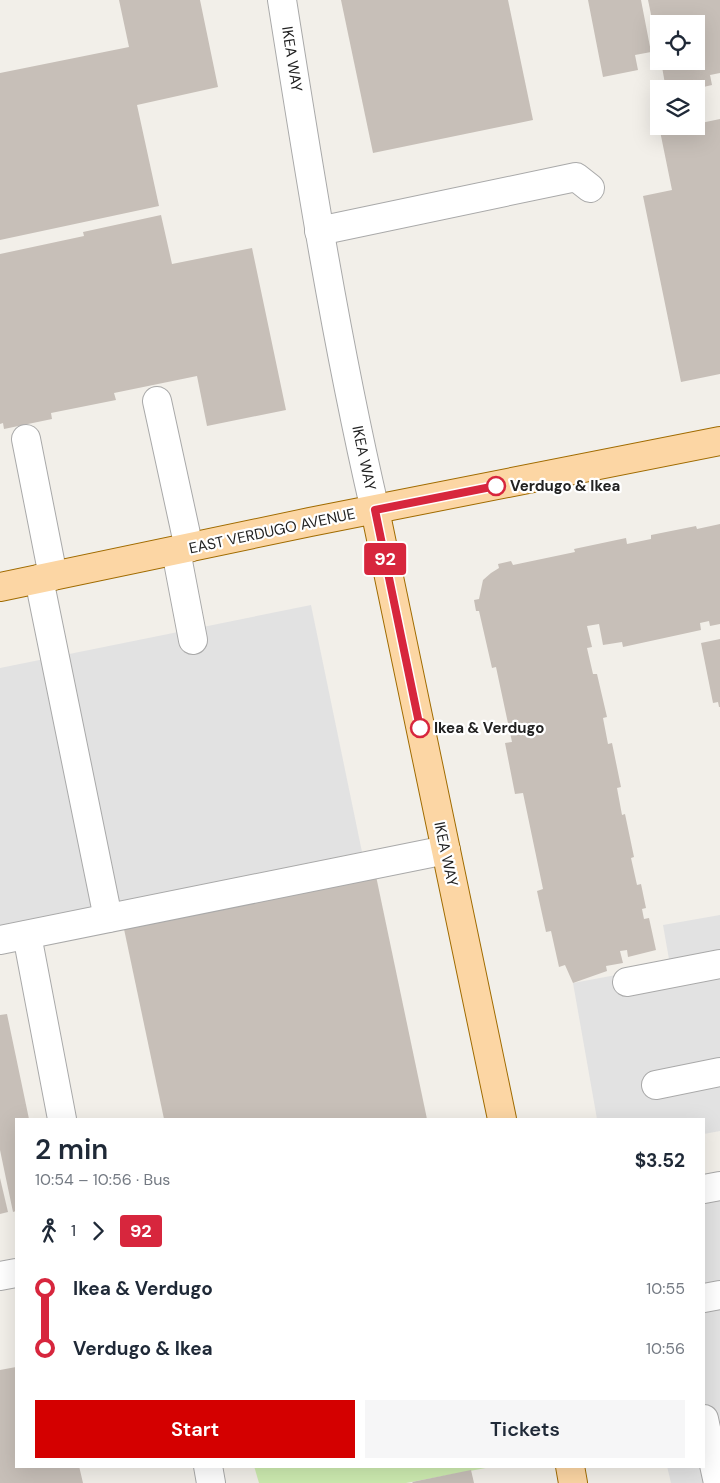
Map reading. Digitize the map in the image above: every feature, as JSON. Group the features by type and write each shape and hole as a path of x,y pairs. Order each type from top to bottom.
{"main road":[{"name":"EAST VERDUGO AVENUE","path":"0,587 310,522 720,441"},
{"name":"IKEA WAY","path":"375,510 502,1118"},
{"path":"570,1468 573,1483"}],"street":[{"name":"IKEA WAY","path":"282,0 319,230 361,451 375,510"},
{"path":"319,230 576,177 590,188"},
{"path":"157,401 182,550 193,640"},
{"path":"26,439 46,578 108,918"},
{"path":"0,940 446,850"},
{"path":"27,935 62,1118"},
{"path":"627,982 720,964"},
{"path":"656,1085 720,1072"},
{"path":"705,1190 720,1186"},
{"path":"0,1276 15,1273"},
{"path":"705,1298 720,1295"},
{"path":"705,1424 718,1483"},
{"path":"208,1468 211,1483"}],"green space":[{"path":"255,1468 486,1468 406,1483 259,1483"}],"shaded area":[{"path":"311,605 362,852 0,926 0,668"},
{"path":"720,915 720,1131 705,1134 705,1118 597,1118 573,983 670,965 663,925"},
{"path":"720,1172 720,1483 671,1483 667,1468 705,1468 705,1175"}],"building":[{"path":"119,0 200,0 218,87 137,105 159,206 0,240 0,73 129,47"},
{"path":"341,0 508,0 533,120 373,153"},
{"path":"588,0 641,0 650,52 635,55 638,70 603,77"},
{"path":"648,0 720,0 720,73 710,75 712,85 705,87 705,80 664,80 663,70 705,70 705,15 651,15"},
{"path":"720,119 720,374 681,382 643,196 672,190 661,135 705,135 705,122"},
{"path":"161,215 172,264 252,248 286,410 207,426 197,376 114,393 116,400 51,413 52,419 4,429 3,423 0,424 0,254 84,236 83,232"},
{"path":"720,524 720,624 710,626 709,621 700,623 701,630 623,647 622,642 603,645 599,624 587,626 592,647 587,648 593,674 597,674 607,717 603,718 608,744 612,743 621,787 617,788 622,815 625,814 634,857 631,858 637,885 641,884 646,908 642,909 644,919 649,918 656,950 628,957 627,950 620,951 623,963 606,966 607,971 573,983 565,965 559,967 551,931 546,932 537,891 543,889 523,793 515,794 505,743 512,742 496,667 492,668 479,611 476,611 474,600 479,599 483,580 499,568 498,564 511,561 513,565 575,552 574,549 626,538 627,544 651,539 651,535 696,526 697,529"},
{"path":"720,639 719,707 718,702 713,703 701,643"},
{"path":"376,876 427,1118 164,1118 124,929"},
{"path":"7,1014 29,1118 15,1118 15,1211 13,1212 0,1150 0,1015"},
{"path":"0,1178 8,1212 0,1214"},
{"path":"15,1367 15,1468 79,1468 83,1483 0,1483 0,1370"},
{"path":"471,1470 474,1483 412,1482"}],"bus line":[{"name":"92","path":"420,728 375,510 496,486"}],"place":[{"name":"Verdugo & Ikea","path":"496,486"},
{"name":"Ikea & Verdugo","path":"420,728"}]}
